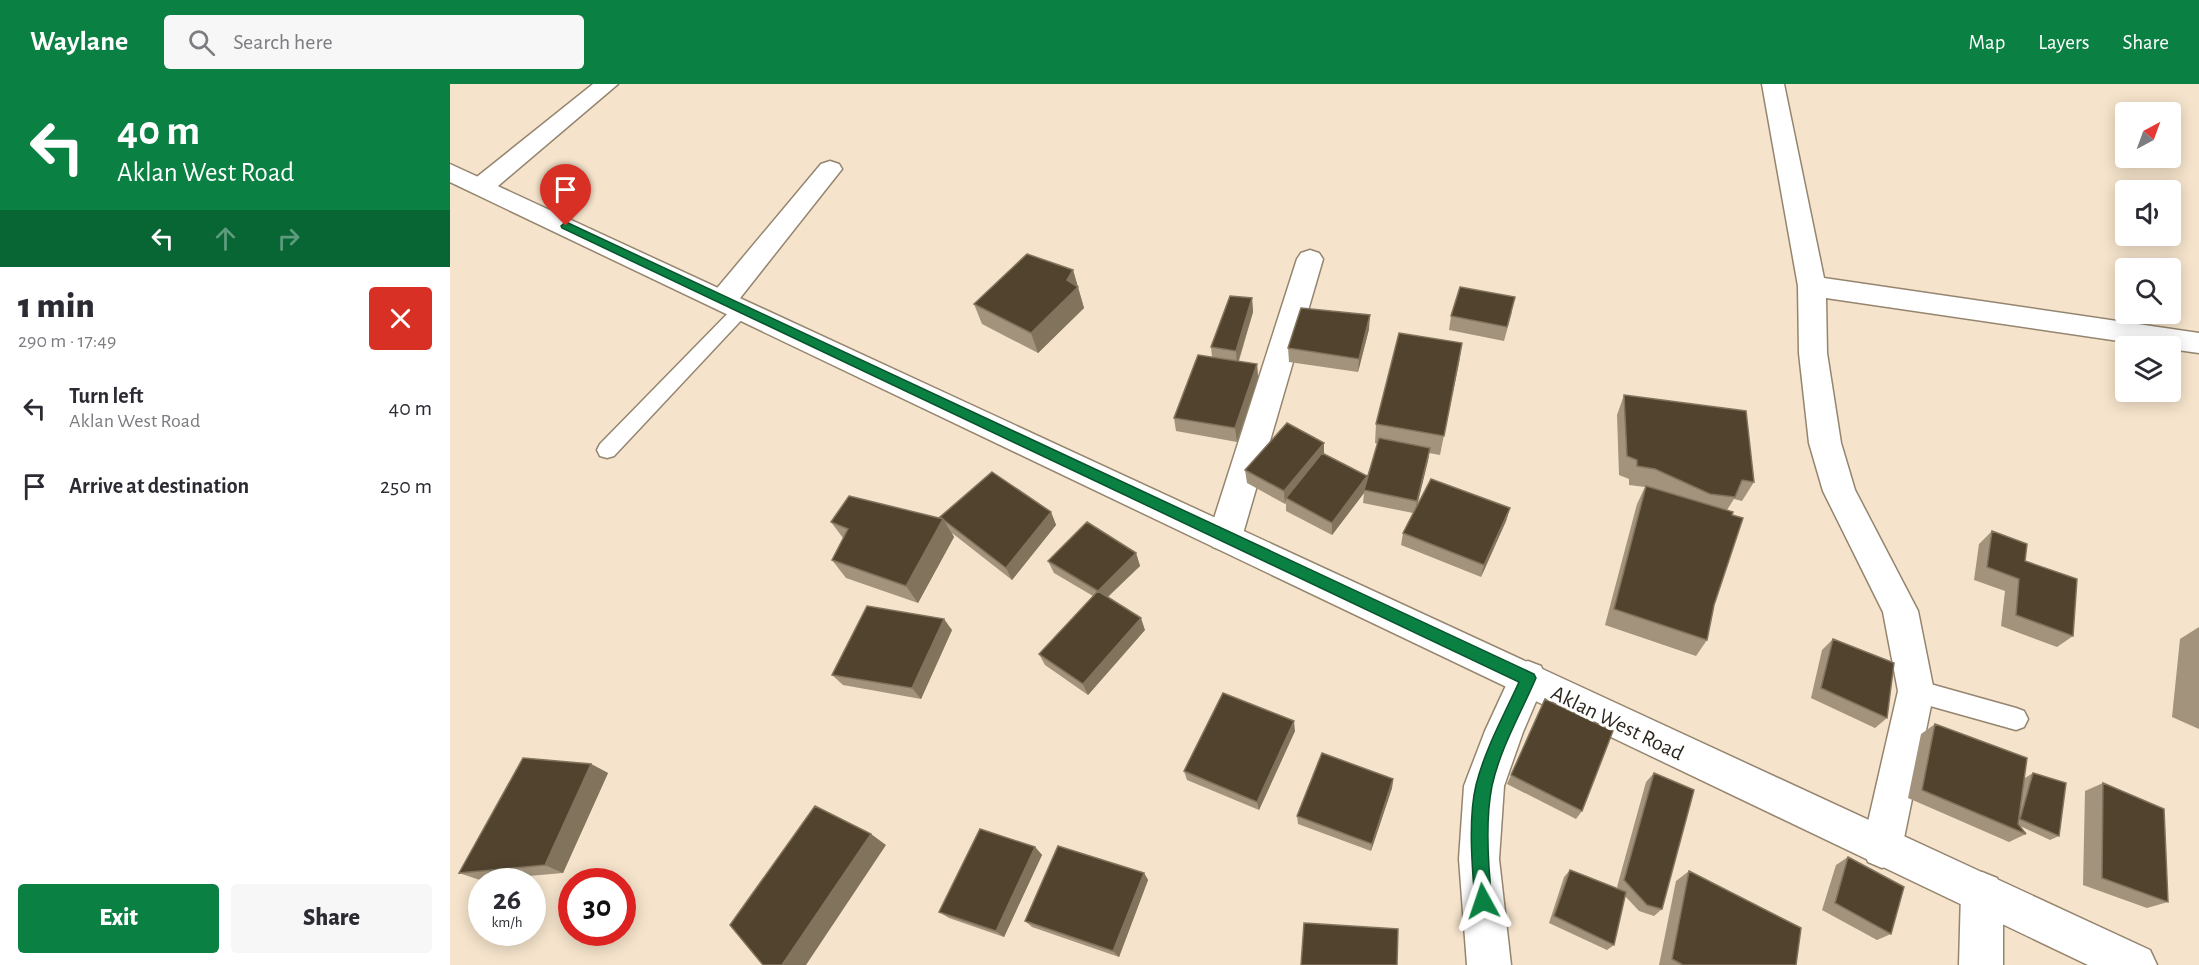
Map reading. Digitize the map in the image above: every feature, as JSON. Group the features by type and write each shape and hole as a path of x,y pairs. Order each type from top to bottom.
{"street":[{"path":"482,186 607,84"},
{"path":"1773,84 1812,286 1813,353 1825,443 1839,491 1900,611 1916,691 1882,848"},
{"path":"733,305 830,169"},
{"name":"Aklan West Road","path":"450,172 2134,965"},
{"path":"1225,537 1310,259"},
{"path":"1812,286 2199,343"},
{"path":"1489,965 1479,859 1484,786 1504,731 1528,678"},
{"path":"1982,893 1982,965"}],"lane":[{"path":"607,450 733,305"},
{"path":"1916,691 2016,719"}],"building":[{"path":"1027,254 1073,270 1067,280 1078,287 1031,333 974,304"},
{"path":"1460,287 1515,297 1507,327 1451,316"},
{"path":"1230,296 1252,298 1236,351 1211,347"},
{"path":"1301,308 1370,315 1359,359 1288,348"},
{"path":"1399,333 1462,343 1444,436 1376,424"},
{"path":"1198,355 1257,364 1235,428 1174,418"},
{"path":"1624,395 1746,411 1754,482 1742,480 1735,497 1710,494 1655,469 1637,466 1637,460 1627,456"},
{"path":"1287,423 1324,443 1284,491 1245,470"},
{"path":"1379,438 1430,448 1417,501 1364,490"},
{"path":"1322,453 1367,476 1332,523 1286,498"},
{"path":"992,472 1051,512 1006,568 940,517"},
{"path":"1431,479 1510,508 1484,565 1403,533"},
{"path":"1646,486 1733,512 1732,515 1743,518 1714,605 1707,640 1614,609"},
{"path":"849,496 943,519 906,586 832,560 848,529 831,522"},
{"path":"1087,522 1136,553 1098,591 1048,561"},
{"path":"1992,531 2027,544 2025,561 2077,579 2073,636 2016,615 2019,579 1987,567"},
{"path":"1098,591 1141,618 1083,684 1039,654"},
{"path":"867,606 944,619 912,688 832,675"},
{"path":"1833,639 1894,663 1887,718 1821,688"},
{"path":"1223,693 1294,721 1257,802 1184,771"},
{"path":"1545,699 1613,731 1582,811 1511,775"},
{"path":"1935,724 2027,758 2018,824 2026,834 1922,790"},
{"path":"1322,753 1393,779 1372,844 1297,816"},
{"path":"523,758 591,764 545,865 468,868 468,872 459,873"},
{"path":"1654,773 1694,790 1662,909 1647,905 1624,880"},
{"path":"2033,773 2066,783 2059,836 2020,819"},
{"path":"2103,783 2164,809 2168,902 2102,878"},
{"path":"815,806 871,834 782,965 763,965 730,925"},
{"path":"980,829 1035,847 996,931 939,912"},
{"path":"1058,846 1144,873 1113,951 1025,921"},
{"path":"1848,857 1904,887 1891,934 1835,903"},
{"path":"1570,870 1626,892 1614,945 1554,916"},
{"path":"1689,871 1801,928 1796,965 1683,965 1672,959"},
{"path":"1304,923 1398,929 1397,965 1301,965"}],"route":[{"path":"566,226 1528,678 1504,731 1484,786 1479,859 1483,901"}]}
